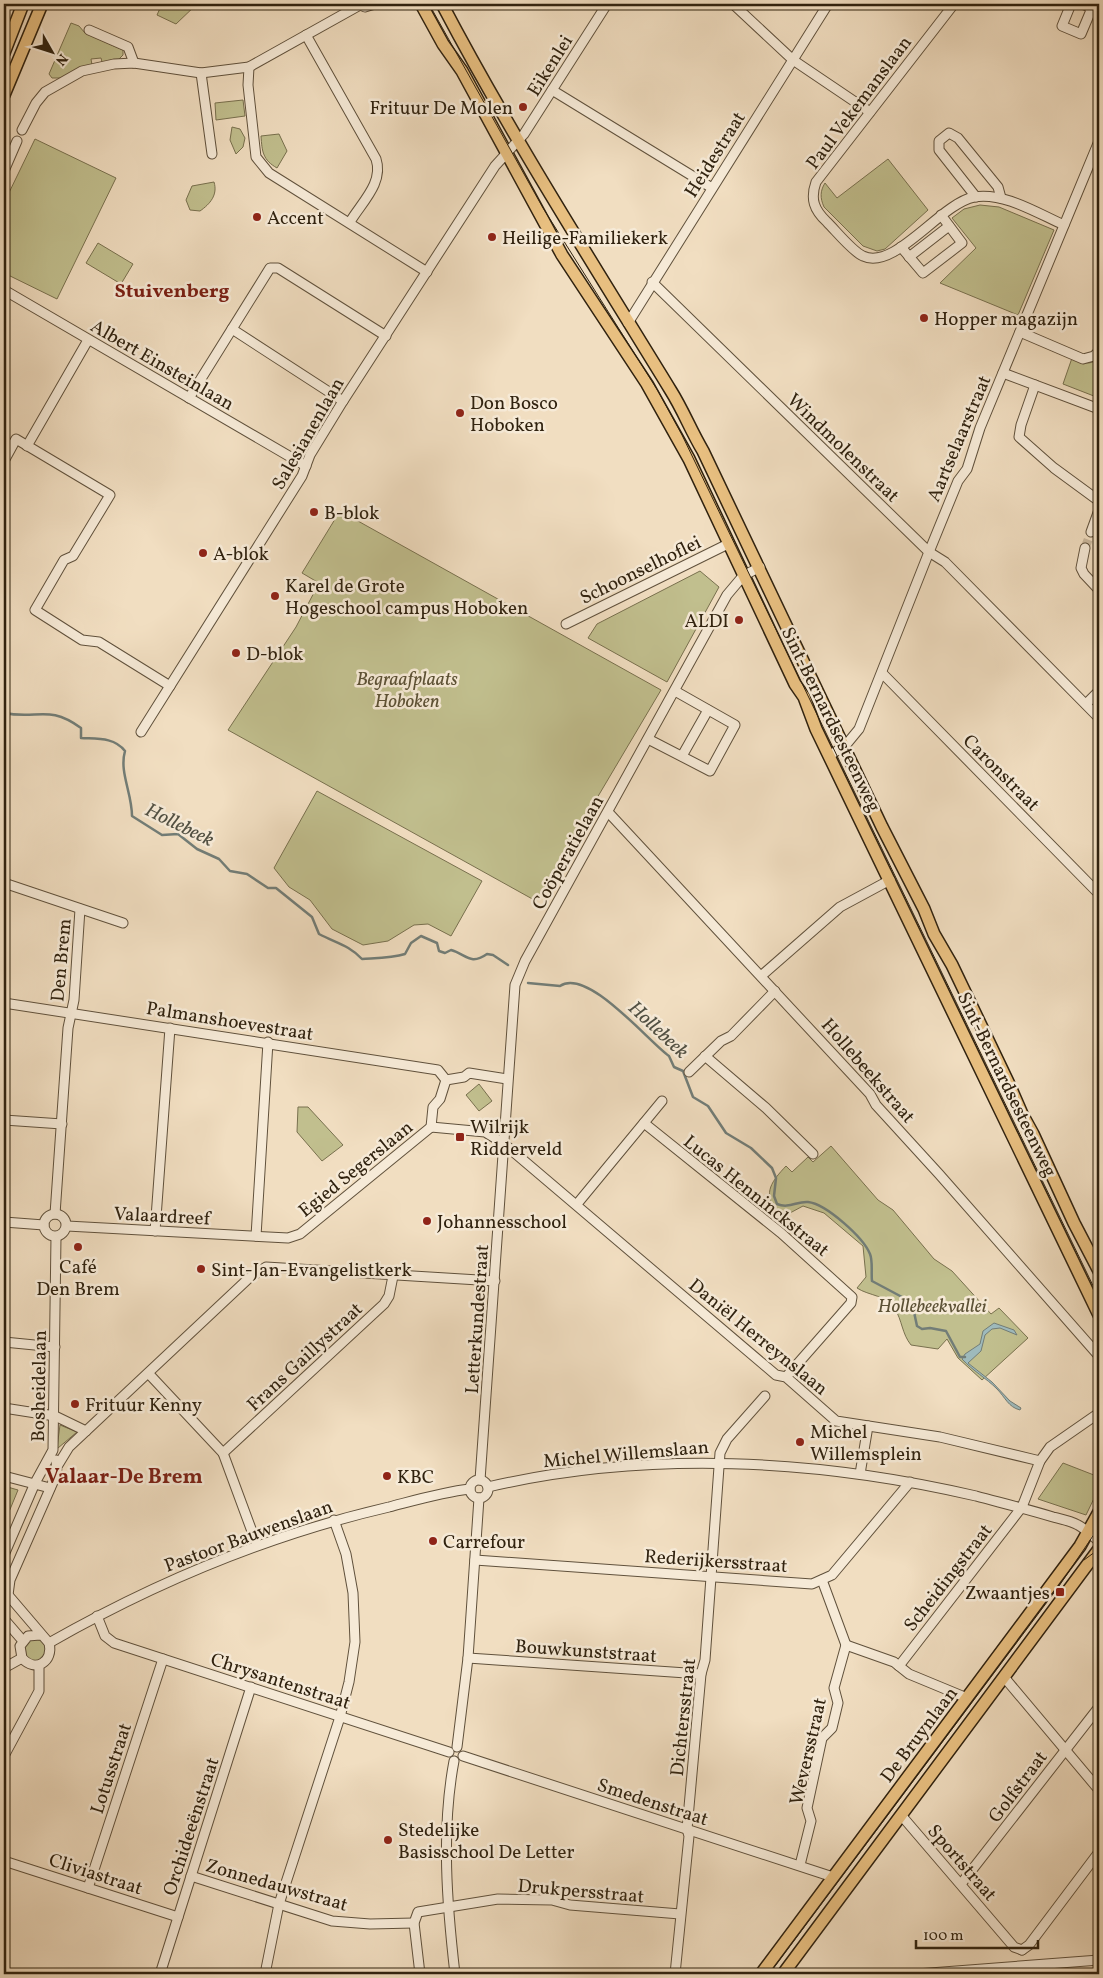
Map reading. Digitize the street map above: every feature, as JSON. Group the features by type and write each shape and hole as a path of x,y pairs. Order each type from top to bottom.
{"main road":[{"path":"4,53 24,4"},
{"path":"4,95 42,4"},
{"name":"Sint-Bernardsesteenweg","path":"421,4 443,44 462,72 562,256 647,384 689,459 743,576 795,684 804,697 830,755 1099,1315"},
{"name":"Sint-Bernardsesteenweg","path":"442,4 457,36 480,77 492,93 518,142 677,401 760,567 780,615 845,746 882,827 924,909 934,934 952,965 1074,1224 1099,1271"},
{"name":"De Bruynlaan","path":"760,1974 967,1698 1088,1533 1099,1512"},
{"name":"De Bruynlaan","path":"783,1974 1099,1549"}],"street":[{"path":"22,130 36,103 45,92 82,71 114,64 134,63 201,73 249,67 361,4 365,7 375,4"},
{"name":"Eikenlei","path":"518,142 606,4"},
{"path":"733,4 793,60 870,112"},
{"name":"Heidestraat","path":"628,323 828,4"},
{"name":"Paul Vekemanslaan","path":"954,4 816,182 812,194 816,212 862,256 878,260 892,254 961,201 976,197 1001,198 1064,225"},
{"path":"1071,4 1062,26 1081,34 1096,10 1082,4"},
{"path":"89,30 128,47 134,63"},
{"path":"306,35 376,159 380,170 378,178 350,223"},
{"path":"249,67 248,85 256,157 269,173 427,272"},
{"path":"201,73 212,154"},
{"path":"552,90 712,188"},
{"path":"976,197 939,150 939,141 949,133 958,138 998,187 1001,198"},
{"path":"4,171 17,141"},
{"name":"Aartselaarstraat","path":"845,746 857,733 958,481 967,469 980,428 1099,141"},
{"path":"505,154 518,142"},
{"name":"Salesianenlaan","path":"141,732 302,476 310,455 343,401 495,166 505,154"},
{"path":"901,246 923,273 962,243 941,215"},
{"path":"909,257 949,226"},
{"path":"189,398 270,268 276,267 386,336"},
{"name":"Windmolenstraat","path":"652,282 929,552 945,562 1099,718"},
{"name":"Albert Einsteinlaan","path":"4,290 306,466"},
{"path":"232,329 343,401"},
{"path":"1020,332 1083,359 1094,356 1099,351"},
{"path":"27,446 88,340"},
{"path":"1003,373 1099,409"},
{"path":"1035,385 1021,425 1019,437 1054,468 1099,501"},
{"path":"4,461 16,439 110,495 74,556 64,560 35,610 82,640 99,642 170,686"},
{"path":"1091,532 1099,510"},
{"name":"Schoonselhoflei","path":"566,624 728,544"},
{"path":"1085,548 1081,568 1099,590"},
{"name":"Coöperatielaan","path":"516,981 727,595 743,576 760,567"},
{"name":"Caronstraat","path":"882,673 1099,894"},
{"path":"648,739 710,771 735,725 675,691"},
{"path":"1086,704 1099,691"},
{"path":"682,756 708,710"},
{"path":"830,755 845,746"},
{"name":"Hollebeekstraat","path":"608,812 870,1094 876,1106 939,1174 1099,1356"},
{"path":"761,976 840,907 890,880"},
{"name":"Den Brem","path":"4,883 80,910 124,923"},
{"name":"Den Brem","path":"72,1013 80,910"},
{"name":"Letterkundestraat","path":"480,1480 495,1282 507,1079 516,981"},
{"path":"689,1072 705,1056 731,1036 775,991"},
{"name":"Palmanshoevestraat","path":"4,1002 438,1070 446,1080"},
{"path":"55,1214 68,1028 72,1013"},
{"path":"156,1231 170,1028"},
{"path":"256,1236 268,1042"},
{"path":"705,1056 766,1108 813,1154"},
{"path":"431,1127 433,1107 440,1099 446,1080 470,1073 507,1079"},
{"path":"577,1204 662,1101"},
{"path":"4,1120 62,1124"},
{"name":"Lucas Henninckstraat","path":"644,1123 781,1233 850,1293 852,1297 851,1303 786,1377"},
{"name":"Daniël Herreynslaan","path":"431,1127 485,1132 503,1143 776,1375 786,1377 836,1421 940,1437 1040,1461"},
{"name":"Egied Segerslaan","path":"300,1234 431,1127"},
{"path":"55,1214 65,1219 67,1226 64,1233 56,1237 46,1232 44,1225 46,1219 55,1214"},
{"path":"4,1222 44,1225"},
{"name":"Valaardreef","path":"67,1226 288,1238 300,1234"},
{"name":"Bosheidelaan","path":"4,1555 35,1483 53,1450 55,1416 56,1237"},
{"path":"40,1635 28,1636 20,1650 22,1658 30,1665 38,1666 44,1663 50,1656 49,1643 6,1596 10,1580 57,1473 58,1465 69,1447 149,1374 241,1285 266,1267 495,1282"},
{"name":"Frans Gaillystraat","path":"223,1453 384,1304 389,1296 393,1276"},
{"path":"4,1342 55,1347"},
{"path":"149,1374 223,1453 257,1545"},
{"path":"719,1462 720,1453 727,1439 765,1396"},
{"path":"4,1408 55,1416 86,1431"},
{"path":"1040,1461 1050,1447 1099,1413"},
{"path":"860,1474 868,1426"},
{"path":"53,1450 58,1465"},
{"name":"Scheidingstraat","path":"899,1666 1022,1507 1040,1461"},
{"name":"Michel Willemslaan","path":"488,1487 539,1475 664,1463 719,1462 860,1474 910,1482 1022,1507 1079,1525 1099,1541"},
{"name":"Dichtersstraat","path":"675,1974 689,1836 687,1828 701,1674 704,1660 719,1462"},
{"path":"4,1476 50,1488"},
{"path":"480,1480 488,1487 486,1494 479,1498 473,1495 470,1489 474,1481 480,1480"},
{"path":"910,1482 832,1575 822,1580 846,1645 894,1662 909,1674 967,1698"},
{"name":"Pastoor Bauwenslaan","path":"49,1643 97,1616 166,1582 257,1545 334,1520 470,1489"},
{"path":"457,1746 468,1658 479,1498"},
{"path":"265,1974 279,1904 340,1716 349,1682 355,1642 353,1593 346,1554 334,1520"},
{"name":"Rederijkersstraat","path":"475,1560 812,1584 822,1580"},
{"name":"Chrysantenstraat","path":"97,1616 105,1636 114,1643 448,1752"},
{"path":"4,1619 23,1642"},
{"name":"Weversstraat","path":"800,1865 810,1821 807,1808 822,1738 832,1728 838,1703 834,1688 846,1645"},
{"path":"4,1668 22,1658"},
{"name":"Bouwkunststraat","path":"468,1658 701,1674"},
{"name":"Lotusstraat","path":"88,1888 163,1659"},
{"path":"4,1756 39,1691 38,1666"},
{"path":"1004,1677 1099,1790"},
{"name":"Orchideeënstraat","path":"160,1974 251,1688"},
{"name":"Golfstraat","path":"961,1884 1099,1707"},
{"path":"454,1761 450,1758 448,1752 452,1747 457,1746"},
{"path":"454,1761 459,1760 463,1756 462,1750 457,1746"},
{"name":"Smedenstraat","path":"463,1756 833,1876"},
{"path":"454,1761 447,1810 449,1906 455,1974"},
{"name":"Sportstraat","path":"901,1815 1014,1947 1022,1950"},
{"path":"1024,1966 1022,1950 1029,1945 1099,1852"},
{"name":"Cliviastraat","path":"4,1861 178,1917"},
{"name":"Zonnedauwstraat","path":"191,1876 332,1921 370,1924 414,1923"},
{"name":"Drukpersstraat","path":"449,1906 498,1899 552,1900 570,1905 680,1914"},
{"path":"420,1974 414,1923 418,1912 449,1906"},
{"path":"917,1974 1099,1960"}],"green space":[{"path":"162,4 197,4 176,24 157,15"},
{"path":"71,23 79,26 85,33 123,50 123,55 118,60 102,62 101,58 91,59 92,65 60,78 52,78 49,74"},
{"path":"243,100 245,116 216,120 215,103"},
{"path":"232,127 240,129 245,138 243,147 236,154 230,140"},
{"path":"279,134 287,151 277,168 264,155 261,136"},
{"path":"35,139 116,178 57,299 4,273 4,203"},
{"path":"888,159 928,210 885,249 877,251 863,246 824,207 821,192 825,183 837,198"},
{"path":"214,182 215,191 210,202 200,211 190,210 186,200 192,186"},
{"path":"980,205 999,207 1054,230 1018,315 940,283 976,248 952,218 964,209"},
{"path":"98,243 133,264 121,284 86,263"},
{"path":"1099,357 1099,398 1063,384 1072,358 1090,363"},
{"name":"Begraafplaats Hoboken","path":"340,511 661,690 536,901 228,730 296,627 319,583 302,573"},
{"path":"700,571 719,587 667,682 588,638 597,624"},
{"path":"317,791 482,881 451,936 428,924 414,925 388,941 363,945 332,929 310,900 289,887 274,868"},
{"path":"479,1084 492,1101 479,1111 466,1095"},
{"path":"298,1107 308,1107 343,1145 322,1161 297,1132"},
{"name":"Hollebeekvallei","path":"831,1146 878,1200 893,1210 934,1259 952,1271 991,1314 999,1308 1028,1338 982,1380 958,1358 947,1339 938,1349 911,1345 892,1304 883,1298 857,1288 866,1277 863,1246 824,1213 803,1206 790,1213 775,1211 771,1204 770,1192 773,1182 781,1171 786,1166 792,1172 808,1157 813,1162"},
{"path":"60,1425 77,1432 57,1448"},
{"path":"1063,1463 1099,1477 1099,1488 1086,1515 1038,1499"},
{"path":"4,1486 18,1490 4,1524"},
{"path":"35,1639 45,1646 46,1650 39,1660 35,1661 25,1654 24,1650 31,1640"}],"water":[{"path":"994,1323 1014,1330 1017,1335 1000,1328 992,1329 985,1335 981,1351 968,1363 992,1382 1010,1401 1021,1408 1020,1410 1010,1404 997,1389 962,1359 965,1354 980,1344 983,1331"}],"waterway":[{"name":"Hollebeek","path":"4,713 16,715 43,714 60,717 81,728 81,738 105,740 121,746 125,751 124,767 132,816 162,835 178,834 197,849 219,859 230,871 247,874 268,888 276,888 312,917 319,934 347,947 362,959 405,954 411,943 421,936 437,943 439,951 445,953 451,950 472,959 487,954 493,955 508,965"},
{"name":"Hollebeek","path":"528,983 560,986 572,983 585,987 601,996 616,1008 669,1056 674,1067 683,1071 693,1097 708,1106 726,1133 751,1148 772,1168 776,1178 774,1196 777,1204 785,1206 808,1202 816,1204 843,1222 860,1239 870,1254 872,1281 902,1297 914,1312 917,1326 922,1329 930,1328 946,1331 960,1357 965,1357"}],"tunnel":[{"path":"1085,548 1091,532"}],"tram line":[{"path":"429,4 543,208 658,391 682,435 1099,1298"},
{"path":"769,1974 1059,1586 1099,1527"},
{"path":"1084,1560 1099,1549"}],"place":[{"name":"Frituur De Molen","path":"523,107"},
{"name":"Accent","path":"257,217"},
{"name":"Heilige-Familiekerk","path":"492,237"},
{"name":"Hopper magazijn","path":"924,318"},
{"name":"Don Bosco Hoboken","path":"460,413"},
{"name":"B-blok","path":"314,512"},
{"name":"A-blok","path":"203,553"},
{"name":"Karel de Grote Hogeschool campus Hoboken","path":"275,596"},
{"name":"ALDI","path":"739,620"},
{"name":"D-blok","path":"236,653"},
{"name":"Wilrijk Ridderveld","path":"460,1137"},
{"name":"Johannesschool","path":"427,1221"},
{"name":"Café Den Brem","path":"78,1247"},
{"name":"Sint-Jan-Evangelistkerk","path":"201,1269"},
{"name":"Frituur Kenny","path":"75,1404"},
{"name":"Michel Willemsplein","path":"800,1442"},
{"name":"KBC","path":"387,1476"},
{"name":"Carrefour","path":"433,1541"},
{"name":"Zwaantjes","path":"1060,1592"},
{"name":"Stedelijke Basisschool De Letter","path":"388,1840"}],"district":[{"name":"Stuivenberg","path":"172,290"},
{"name":"Valaar-De Brem","path":"124,1476"}]}
